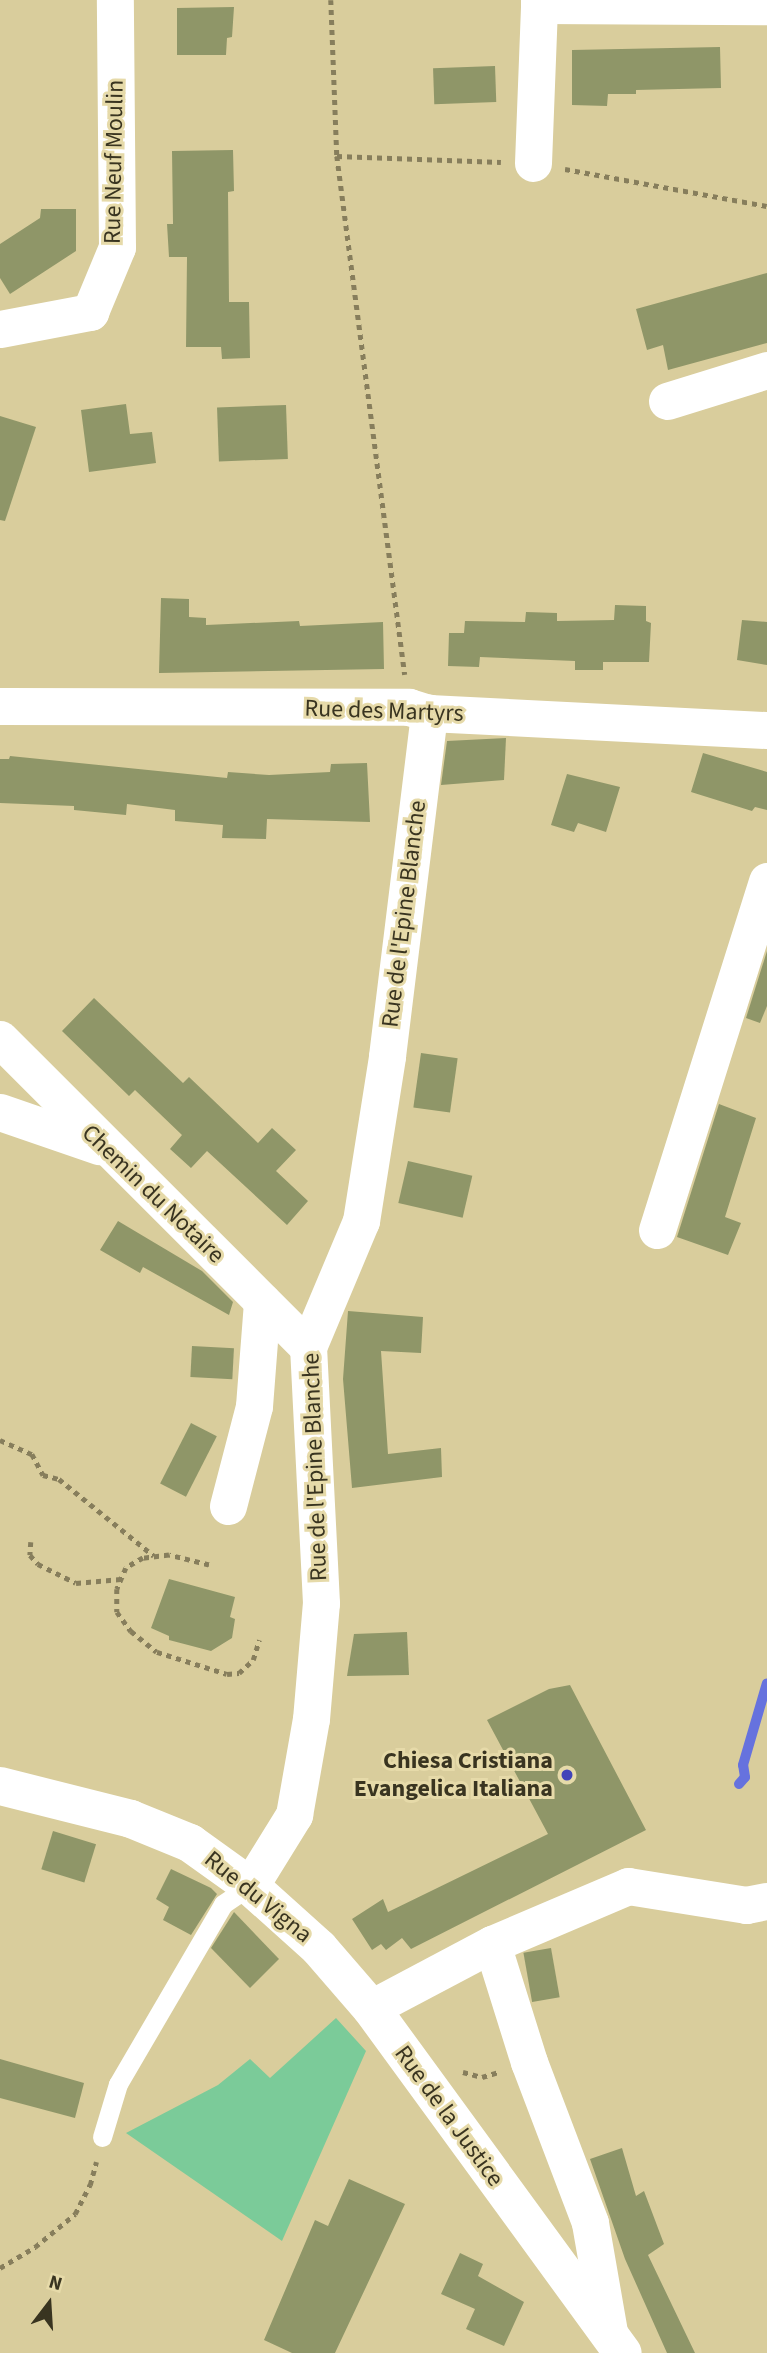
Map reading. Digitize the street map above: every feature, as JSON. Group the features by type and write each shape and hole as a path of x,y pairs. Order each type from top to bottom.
{"street":[{"name":"Rue Neuf Moulin","path":"0,329 90,312 117,247 115,0"},
{"path":"533,163 539,3 767,6"},
{"path":"667,401 767,370"},
{"name":"Rue des Martyrs","path":"0,706 419,710 767,730"},
{"name":"Rue de l'Epine Blanche","path":"250,1886 293,1815 311,1719 321,1604 308,1347 361,1221 387,1056 419,710"},
{"path":"657,1230 767,881"},
{"name":"Chemin du Notaire","path":"0,1040 308,1347"},
{"path":"0,1112 107,1149"},
{"path":"228,1506 254,1406 262,1301"},
{"name":"Rue du Vigna","path":"0,1786 131,1819 190,1843 250,1886 319,1948 371,2008"},
{"path":"371,2008 492,1944 628,1886 746,1905 767,1902"},
{"name":"Rue de la Justice","path":"492,1944 529,2062 590,2223 616,2343"},
{"name":"Rue de la Justice","path":"371,2008 616,2343"}],"lane":[{"path":"102,2137 118,2084 223,1904 250,1886"}],"path":[{"path":"331,0 337,156 419,710"},
{"path":"337,156 360,156"},
{"path":"0,1440 32,1454 43,1475 59,1479 154,1557"},
{"path":"31,1542 30,1555 37,1564 76,1583 121,1579"},
{"path":"209,1565 169,1555 143,1558 126,1568 117,1589 117,1612 131,1631 157,1651 226,1674 239,1673 253,1660 258,1640"},
{"path":"457,2071 482,2077 529,2062"},
{"path":"0,2268 35,2247 75,2214 90,2185 102,2137"}],"green space":[{"path":"336,2018 366,2051 282,2241 126,2133 218,2085 250,2059 270,2078"}],"building":[{"path":"234,7 232,37 227,38 226,55 177,55 177,8"},
{"path":"720,47 721,88 636,90 636,94 608,94 607,106 572,105 572,50"},
{"path":"495,66 496,102 434,104 433,68"},
{"path":"233,150 234,191 228,192 229,302 249,302 250,358 222,359 221,347 186,347 187,257 169,257 167,224 173,224 172,151"},
{"path":"41,209 76,209 76,251 10,294 0,278 0,244 40,218"},
{"path":"767,273 767,343 668,370 663,345 647,350 636,309"},
{"path":"126,404 130,434 152,432 156,463 89,472 81,410"},
{"path":"286,405 288,459 219,461 217,407"},
{"path":"0,416 36,427 5,521 0,520"},
{"path":"161,598 189,599 189,617 206,618 206,625 299,621 300,626 383,622 384,669 159,673"},
{"path":"615,605 646,606 646,621 651,623 649,662 603,662 603,670 575,670 575,661 480,657 479,667 448,666 449,633 464,633 465,621 525,622 526,612 557,613 557,621 614,620"},
{"path":"742,620 767,622 767,665 737,660"},
{"path":"506,738 504,780 441,785 447,741"},
{"path":"703,753 767,772 767,810 755,807 752,811 691,792"},
{"path":"10,756 227,778 228,772 269,775 330,772 331,764 367,763 370,822 267,819 266,839 222,838 223,825 175,821 175,810 127,804 126,815 74,810 74,806 0,803 0,759 9,759"},
{"path":"567,774 620,787 606,832 578,823 574,832 551,825"},
{"path":"767,951 767,1006 760,1023 746,1018"},
{"path":"94,998 183,1083 189,1077 258,1143 272,1128 296,1150 276,1171 308,1201 287,1225 207,1151 191,1168 170,1149 182,1135 135,1090 129,1096 62,1031"},
{"path":"421,1053 458,1058 450,1113 413,1107"},
{"path":"719,1104 756,1118 725,1217 741,1223 728,1255 677,1237"},
{"path":"408,1161 472,1176 463,1218 398,1203"},
{"path":"118,1221 202,1271 233,1302 229,1315 143,1267 140,1273 100,1250"},
{"path":"348,1311 423,1317 421,1353 381,1351 388,1454 441,1448 442,1477 352,1488 343,1379"},
{"path":"192,1346 234,1348 232,1379 190,1377"},
{"path":"191,1423 217,1436 186,1497 160,1484"},
{"path":"169,1579 235,1597 230,1617 235,1619 232,1638 211,1651 169,1640 169,1636 151,1628"},
{"path":"407,1632 409,1675 347,1676 354,1634"},
{"name":"Chiesa Cristiana Evangelica Italiana","path":"570,1685 646,1830 411,1949 402,1938 386,1950 381,1944 372,1950 352,1919 383,1899 388,1912 548,1834 487,1720 549,1689"},
{"path":"53,1831 96,1844 84,1882 41,1869"},
{"path":"171,1869 211,1888 217,1894 191,1935 163,1920 169,1907 156,1899"},
{"path":"234,1912 279,1959 250,1988 211,1948"},
{"path":"551,1948 560,1997 532,2002 523,1953"},
{"path":"0,2059 84,2083 75,2118 0,2098"},
{"path":"622,2148 636,2196 644,2191 664,2244 648,2255 695,2353 667,2353 625,2259 590,2159"},
{"path":"349,2179 405,2204 335,2353 292,2353 264,2340 315,2220 328,2226"},
{"path":"460,2253 483,2264 478,2276 524,2302 504,2346 466,2329 475,2309 441,2294"}],"waterway":[{"path":"739,1784 745,1777 743,1765 767,1683"}],"place":[{"name":"Chiesa Cristiana Evangelica Italiana","path":"567,1775"}]}
